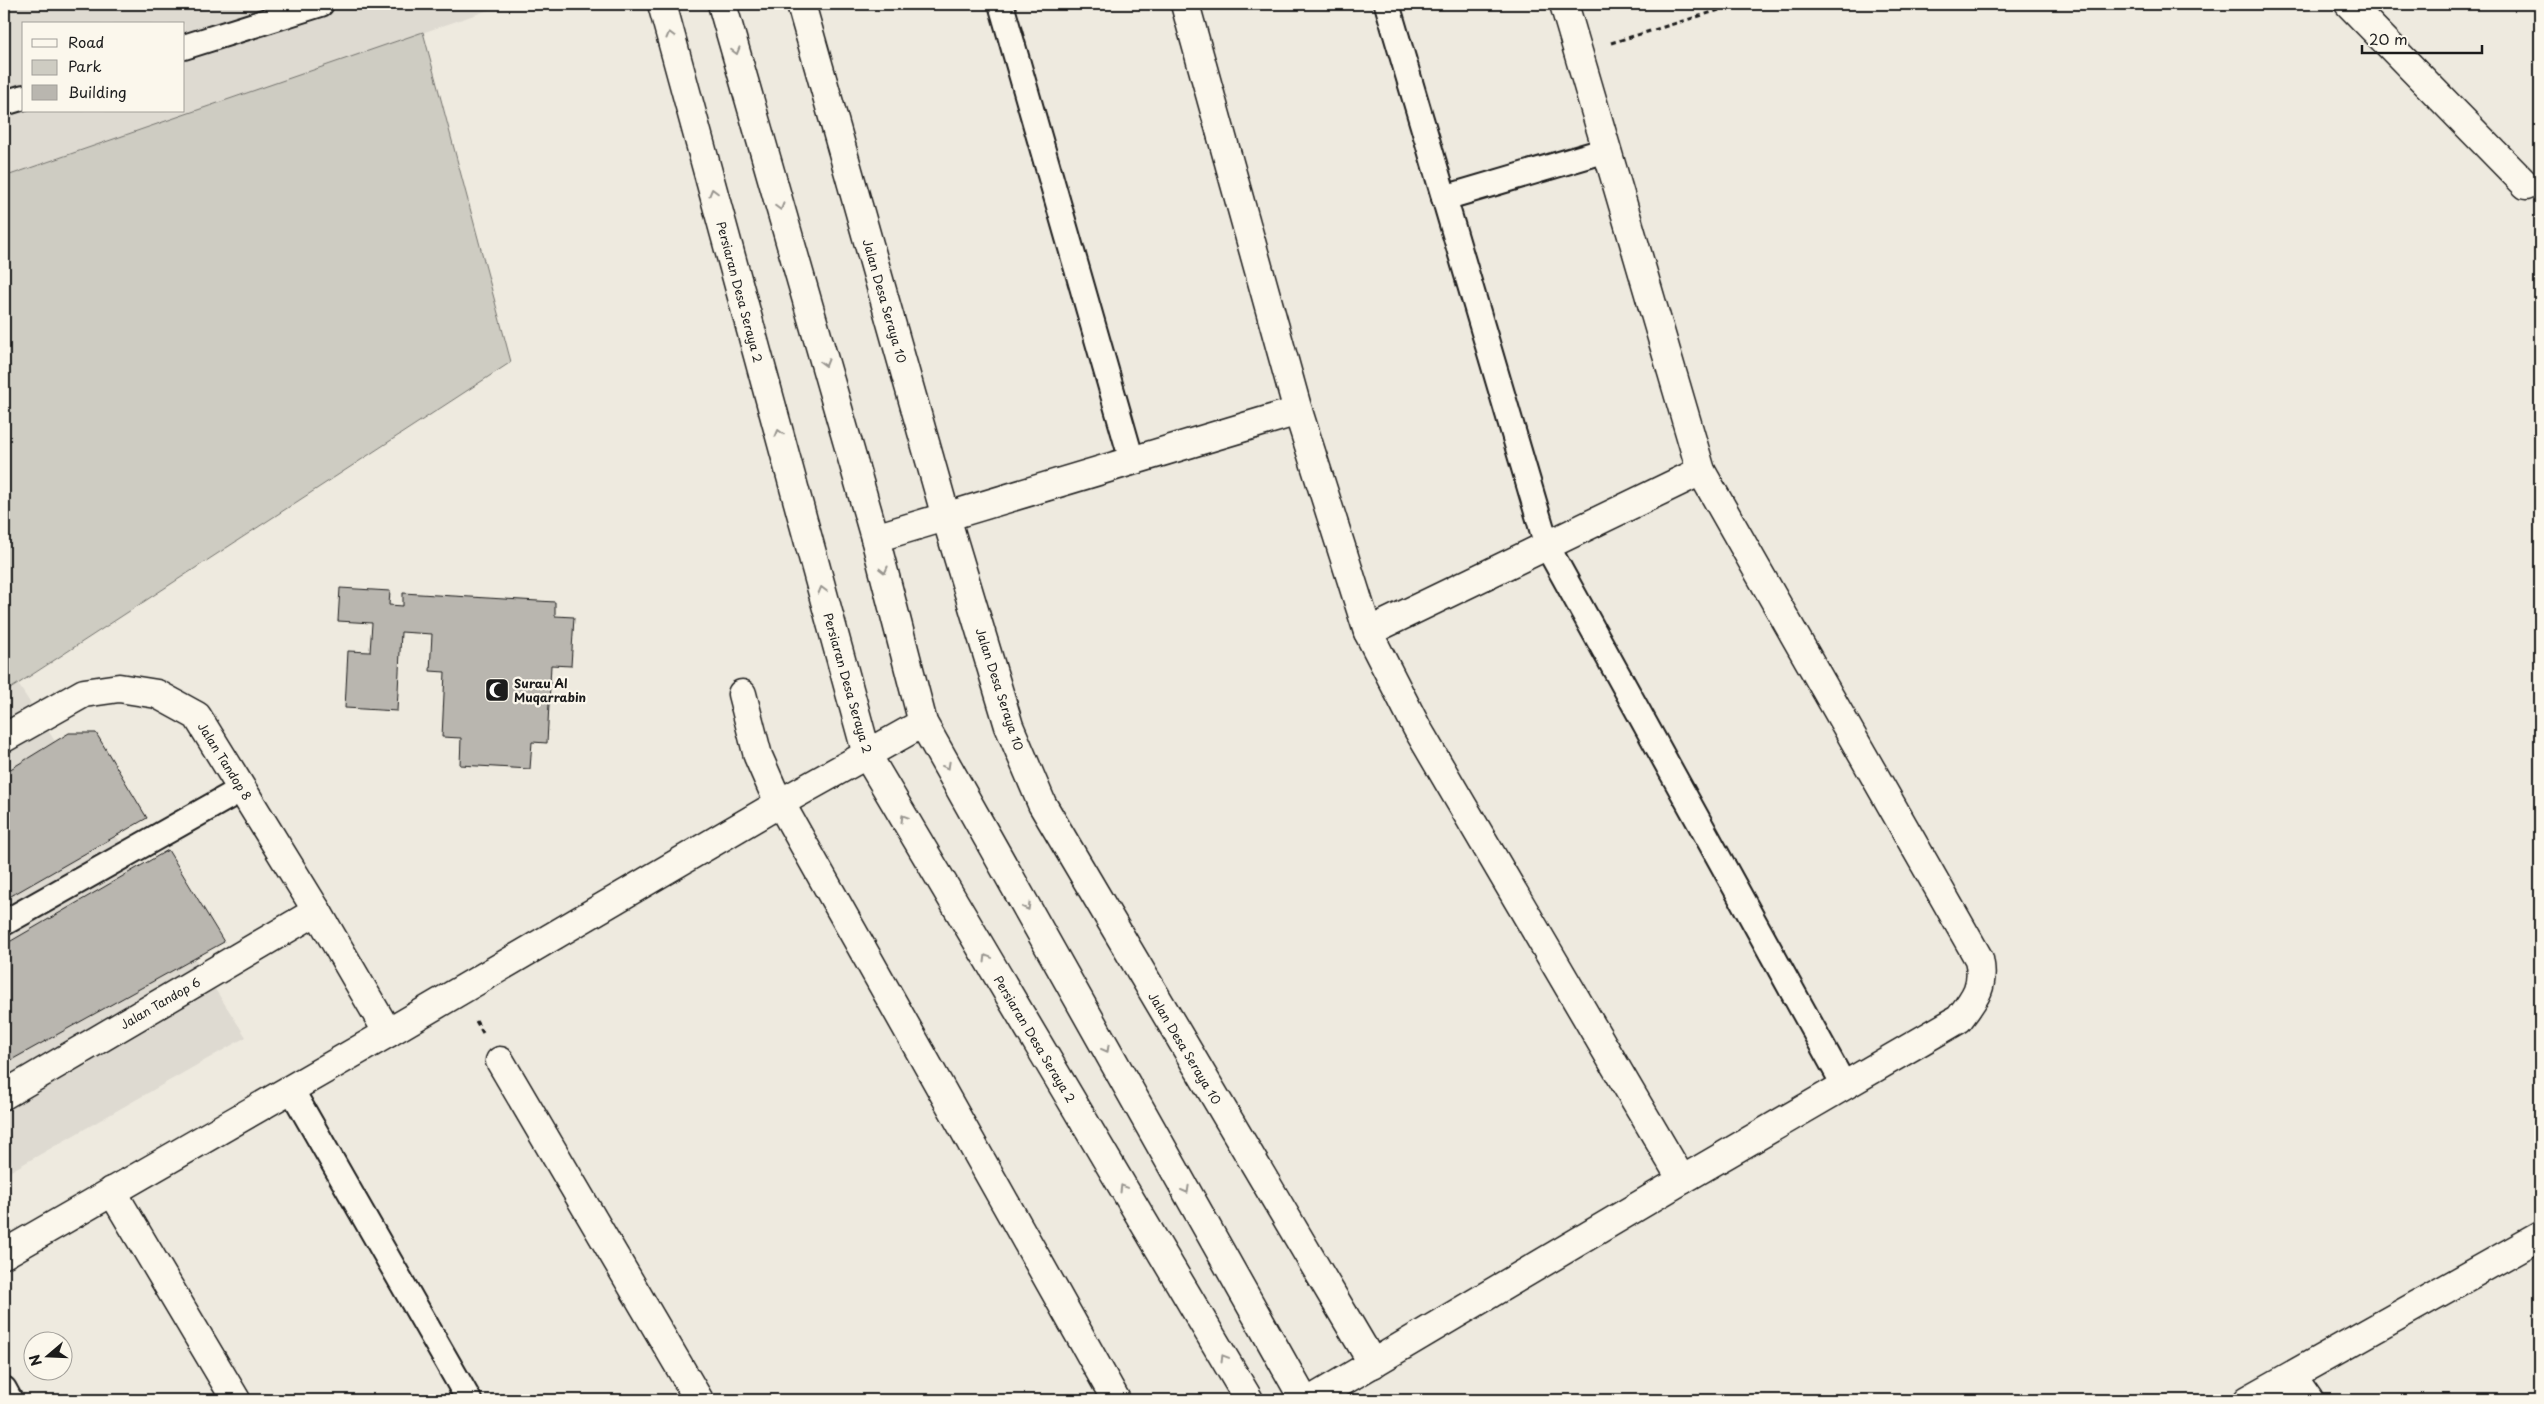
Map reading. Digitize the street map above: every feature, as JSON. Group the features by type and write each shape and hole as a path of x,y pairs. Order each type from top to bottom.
{"street":[{"name":"Persiaran Desa Seraya 2","path":"662,4 867,755 1249,1400"},
{"path":"722,4 875,538 923,723 1304,1400"},
{"name":"Jalan Desa Seraya 10","path":"801,4 946,517 1009,726 1042,804 1373,1364"},
{"path":"1186,4 1298,411 1368,632 1417,728 1682,1180"},
{"path":"1311,1400 1682,1180 1959,1019 1978,994 1983,974 1980,959 1701,471 1564,4"},
{"path":"2349,4 2526,185"},
{"path":"875,538 1298,411"},
{"path":"1368,632 1701,471"},
{"name":"Jalan Tandop 8","path":"4,738 84,693 120,688 157,694 197,716 317,911 388,1033"},
{"path":"742,694 758,756 780,803 1116,1400"},
{"path":"4,1254 388,1033 780,803 923,723"},
{"name":"Jalan Tandop 6","path":"4,1095 317,911"},
{"path":"500,1062 699,1400"},
{"path":"112,1191 236,1400"},
{"path":"2248,1400 2540,1236"},
{"path":"2292,1376 2309,1400"}],"lane":[{"path":"185,47 321,4"},
{"path":"1001,4 1132,461"},
{"path":"1386,4 1547,546 1844,1085"},
{"path":"4,103 22,98"},
{"path":"1444,198 1607,150"},
{"path":"4,923 242,789"},
{"path":"291,1089 469,1400"},
{"path":"4,1389 10,1400"}],"path":[{"path":"1579,52 1739,4"},
{"path":"458,992 500,1062"}],"shaded area":[{"path":"4,4 506,4 4,177"},
{"path":"18,684 246,1037 4,1175 4,693"}],"green space":[{"path":"423,32 511,362 4,693 4,177"}],"building":[{"name":"Surau Al Muqarrabin","path":"340,588 390,591 389,605 403,606 403,593 555,602 555,616 574,617 571,666 551,665 547,743 532,742 530,769 460,765 461,738 442,737 445,672 430,671 432,634 401,632 397,711 345,708 348,651 370,652 372,623 338,621"},
{"path":"69,733 96,733 147,818 4,900 4,773"},
{"path":"168,850 224,942 4,1064 4,945"}],"place":[{"name":"Surau Al Muqarrabin","path":"497,690"}]}
